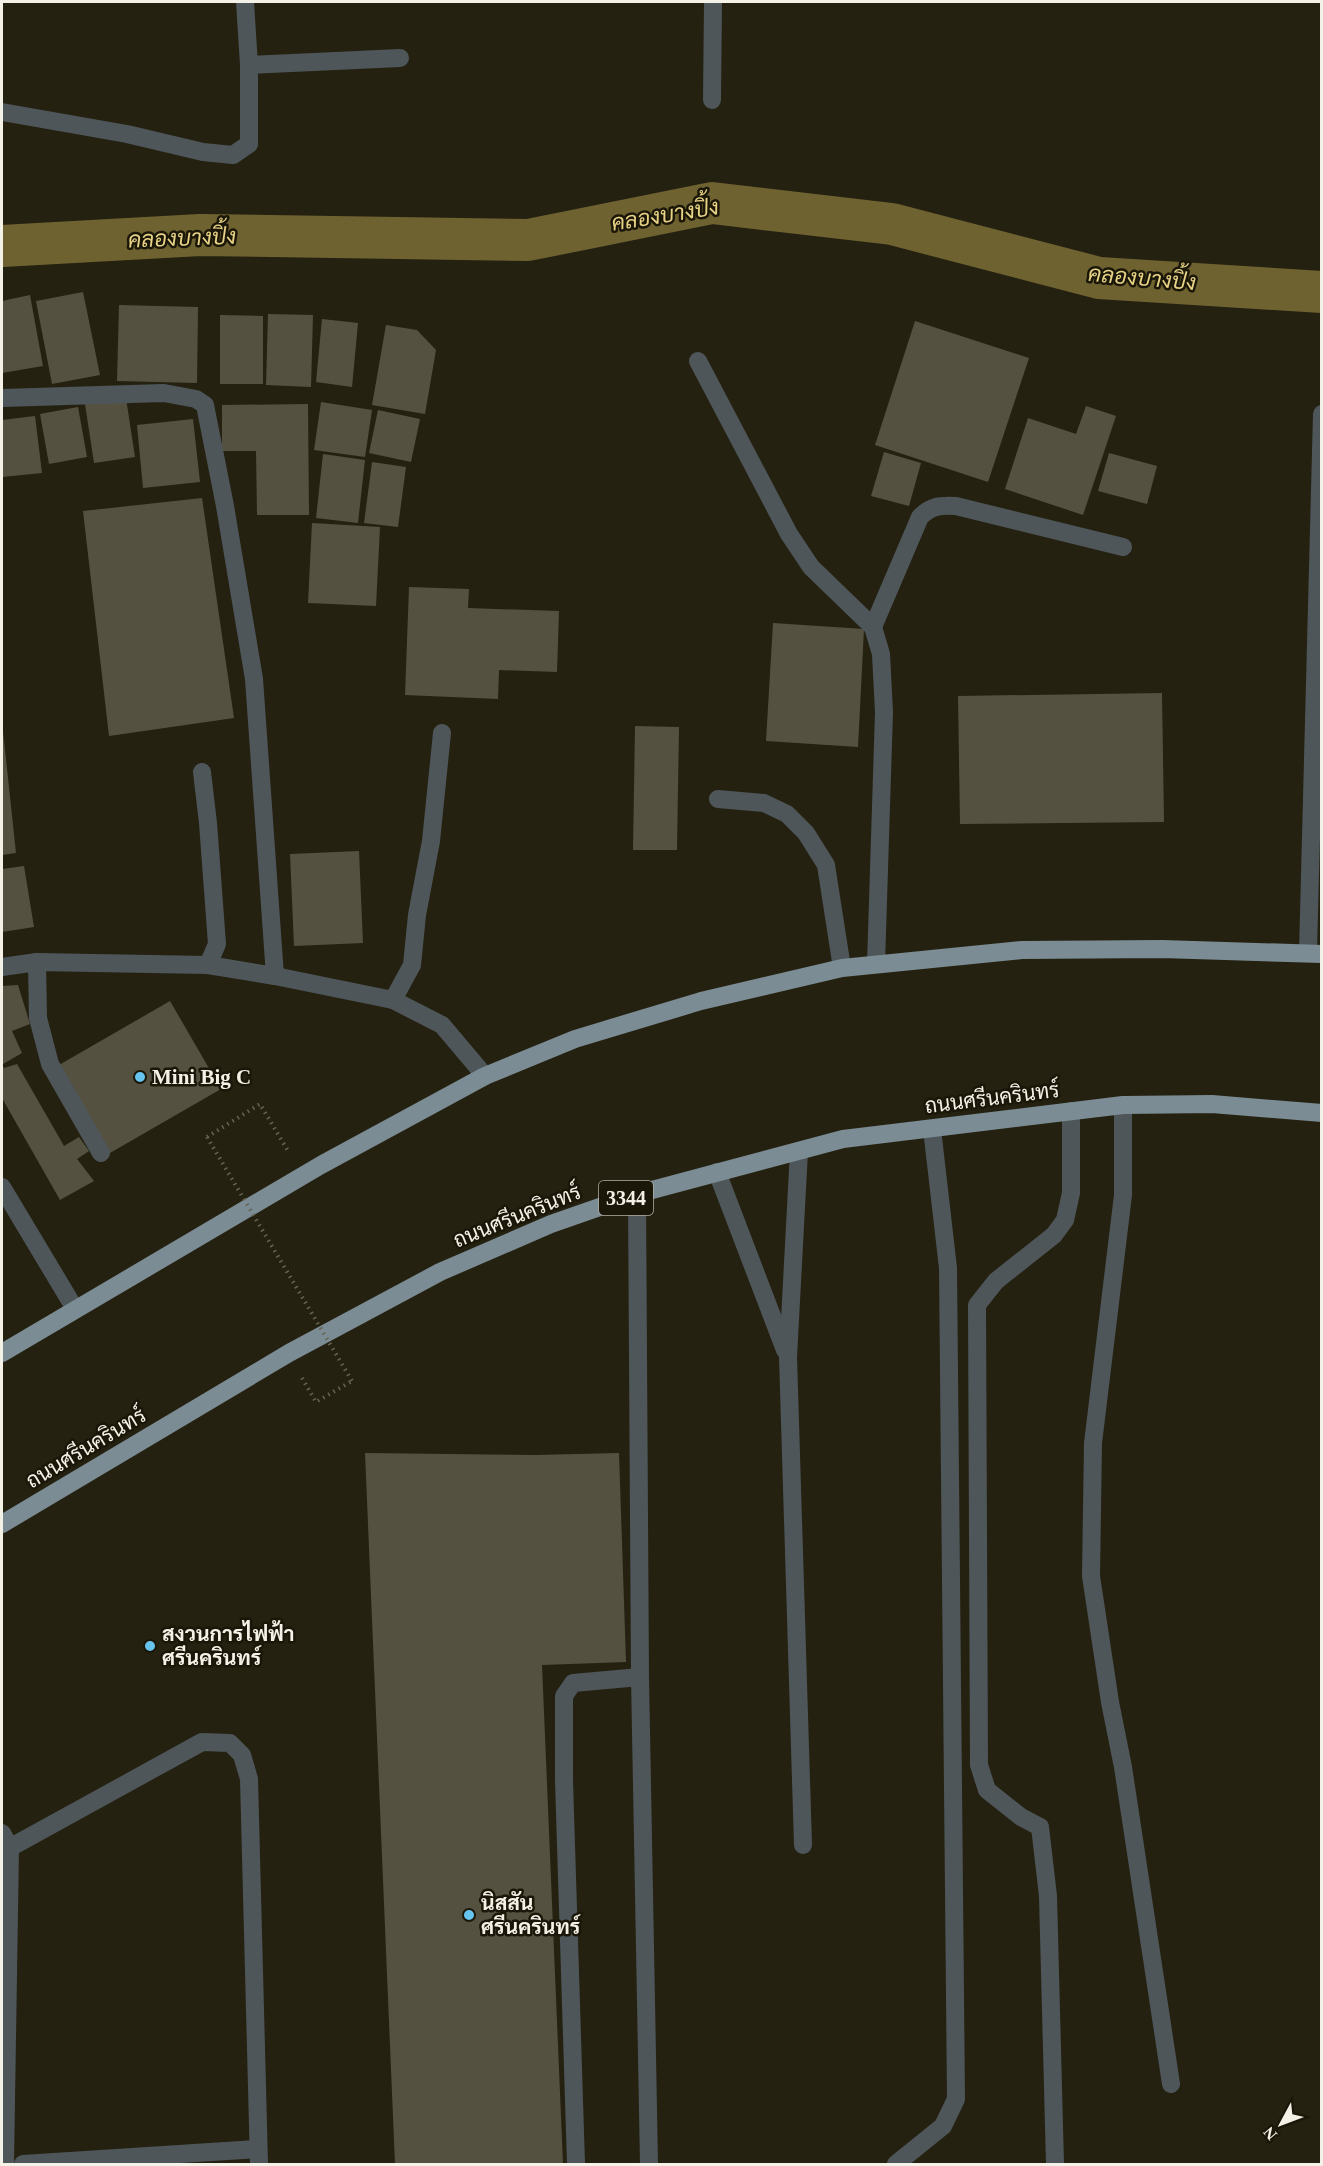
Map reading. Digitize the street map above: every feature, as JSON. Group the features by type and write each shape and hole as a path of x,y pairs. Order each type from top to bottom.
{"main road":[{"path":"2,1353 303,1175 485,1076 575,1039 701,1001 842,968 876,964 1022,950 1162,949 1315,953"},
{"name":"ถนนศรีนครินทร์","path":"2,1524 289,1353 440,1272 551,1224 637,1194 843,1139 1071,1111 1123,1105 1212,1104 1322,1113"}],"street":[{"path":"2,112 127,134 203,152 234,155 249,144 249,65 245,2"},
{"path":"712,100 713,2"},
{"path":"249,65 400,58"},
{"path":"698,361 789,534 811,567 873,627 881,654 884,712 876,964"},
{"path":"2,398 164,393 196,399 204,405 225,506 254,679 275,976"},
{"path":"1315,953 1322,414"},
{"path":"873,627 920,518 927,510 938,505 956,506 1123,547"},
{"path":"393,1000 412,964 417,915 431,841 442,733"},
{"path":"202,772 217,944 208,965"},
{"path":"718,799 764,803 787,814 806,833 826,866 842,968"},
{"path":"2,967 37,962 208,965 393,1000 442,1025 485,1076"},
{"path":"37,962 38,1018 50,1064 101,1152"},
{"path":"1123,1105 1123,1195 1093,1443 1091,1576 1110,1702 1123,1767 1171,2084"},
{"path":"1055,2164 1048,1896 1040,1827 1021,1817 987,1790 979,1765 977,1305 996,1281 1054,1235 1065,1220 1071,1193 1071,1111"},
{"path":"896,2164 943,2126 956,2099 948,1268 932,1129"},
{"path":"799,1151 788,1357 803,1845"},
{"path":"717,1172 788,1357"},
{"path":"2,1187 75,1309"},
{"path":"637,1194 640,1677 649,2164"},
{"path":"576,2164 564,1781 564,1696 573,1683 640,1677"},
{"path":"5,2164 4,1844 202,1742 230,1743 242,1755 249,1779 259,2157 23,2164"}],"path":[{"path":"289,1353 316,1402 352,1381 207,1137 260,1104 303,1175"}],"building":[{"path":"83,292 100,375 52,384 36,301"},
{"path":"30,295 43,366 2,373 2,301"},
{"path":"119,305 198,307 197,383 117,381"},
{"path":"268,314 313,315 311,387 266,385"},
{"path":"220,315 263,316 263,384 220,384"},
{"path":"322,319 358,323 352,387 316,382"},
{"path":"915,321 1029,358 988,482 875,445"},
{"path":"386,325 417,330 436,350 425,414 372,405"},
{"path":"126,398 135,457 94,463 85,404"},
{"path":"321,402 372,410 365,457 314,450"},
{"path":"308,404 309,515 257,515 256,451 222,451 222,405"},
{"path":"1086,406 1116,416 1083,515 1005,489 1028,418 1076,434"},
{"path":"78,407 87,457 49,464 40,414"},
{"path":"378,410 420,419 411,462 369,453"},
{"path":"35,416 42,473 2,477 2,420"},
{"path":"193,419 200,482 143,488 137,425"},
{"path":"884,452 921,463 909,506 871,496"},
{"path":"1109,453 1157,466 1147,504 1098,491"},
{"path":"323,454 365,460 358,523 316,518"},
{"path":"372,462 406,467 398,527 364,523"},
{"path":"202,498 234,718 109,736 83,511"},
{"path":"312,523 380,527 376,606 308,603"},
{"path":"409,587 469,589 468,608 559,611 557,672 499,670 498,699 405,695"},
{"path":"773,623 864,629 858,747 766,741"},
{"path":"1162,693 1164,822 960,824 958,696"},
{"path":"635,726 679,727 677,850 633,850"},
{"path":"2,731 16,853 2,855"},
{"path":"359,851 363,943 294,946 290,854"},
{"path":"24,866 34,927 2,932 2,869"},
{"path":"18,985 30,1024 12,1031 22,1053 3,1064 2,986"},
{"name":"Mini Big C","path":"170,1001 221,1089 110,1153 59,1065"},
{"path":"17,1064 64,1146 79,1137 89,1151 77,1159 94,1181 60,1200 2,1098 2,1065 4,1068"},
{"name":"นิสสัน ศรีนครินทร์","path":"365,1453 535,1455 619,1453 626,1662 542,1665 563,2164 395,2164"}],"waterway":[{"name":"คลองบางปิ้ง","path":"2,246 200,235 528,240 712,203 892,224 1099,278 1322,292"}],"place":[{"name":"Mini Big C","path":"140,1077"},
{"name":"สงวนการไฟฟ้า ศรีนครินทร์","path":"150,1646"},
{"name":"นิสสัน ศรีนครินทร์","path":"469,1915"}]}
